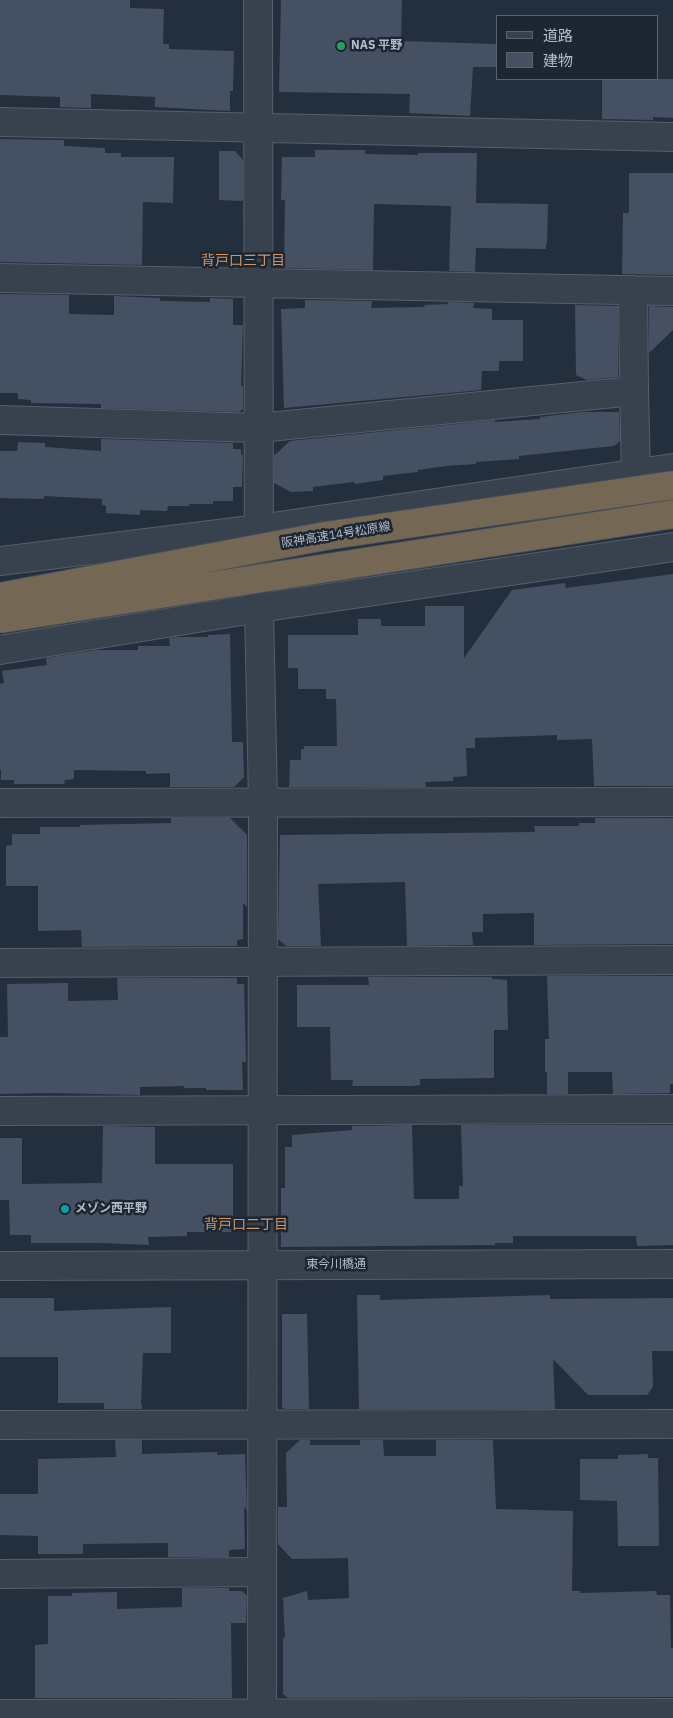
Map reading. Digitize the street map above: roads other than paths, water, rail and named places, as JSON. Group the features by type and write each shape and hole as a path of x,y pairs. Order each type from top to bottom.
{"highway":[{"name":"阪神高速14号松原線","path":"0,597 325,536 673,485"},
{"path":"0,618 673,514"}],"street":[{"path":"258,0 259,608 263,802 262,1716"},
{"path":"0,122 673,137"},
{"path":"0,278 673,291"},
{"path":"633,290 636,473"},
{"path":"0,420 258,428 634,391"},
{"path":"0,561 259,529 673,468"},
{"path":"0,650 259,608 673,548"},
{"path":"0,803 673,802"},
{"path":"0,963 673,960"},
{"path":"0,1111 673,1109"},
{"name":"東今川橋通","path":"0,1266 673,1264"},
{"path":"0,1426 673,1424"},
{"path":"0,1574 262,1572"},
{"path":"0,1714 262,1716 673,1713"}],"place":[{"name":"NAS 平野","path":"341,46"},
{"name":"メゾン西平野","path":"65,1209"}],"district":[{"name":"背戸口三丁目","path":"243,261"},
{"name":"背戸口二丁目","path":"246,1225"}]}
